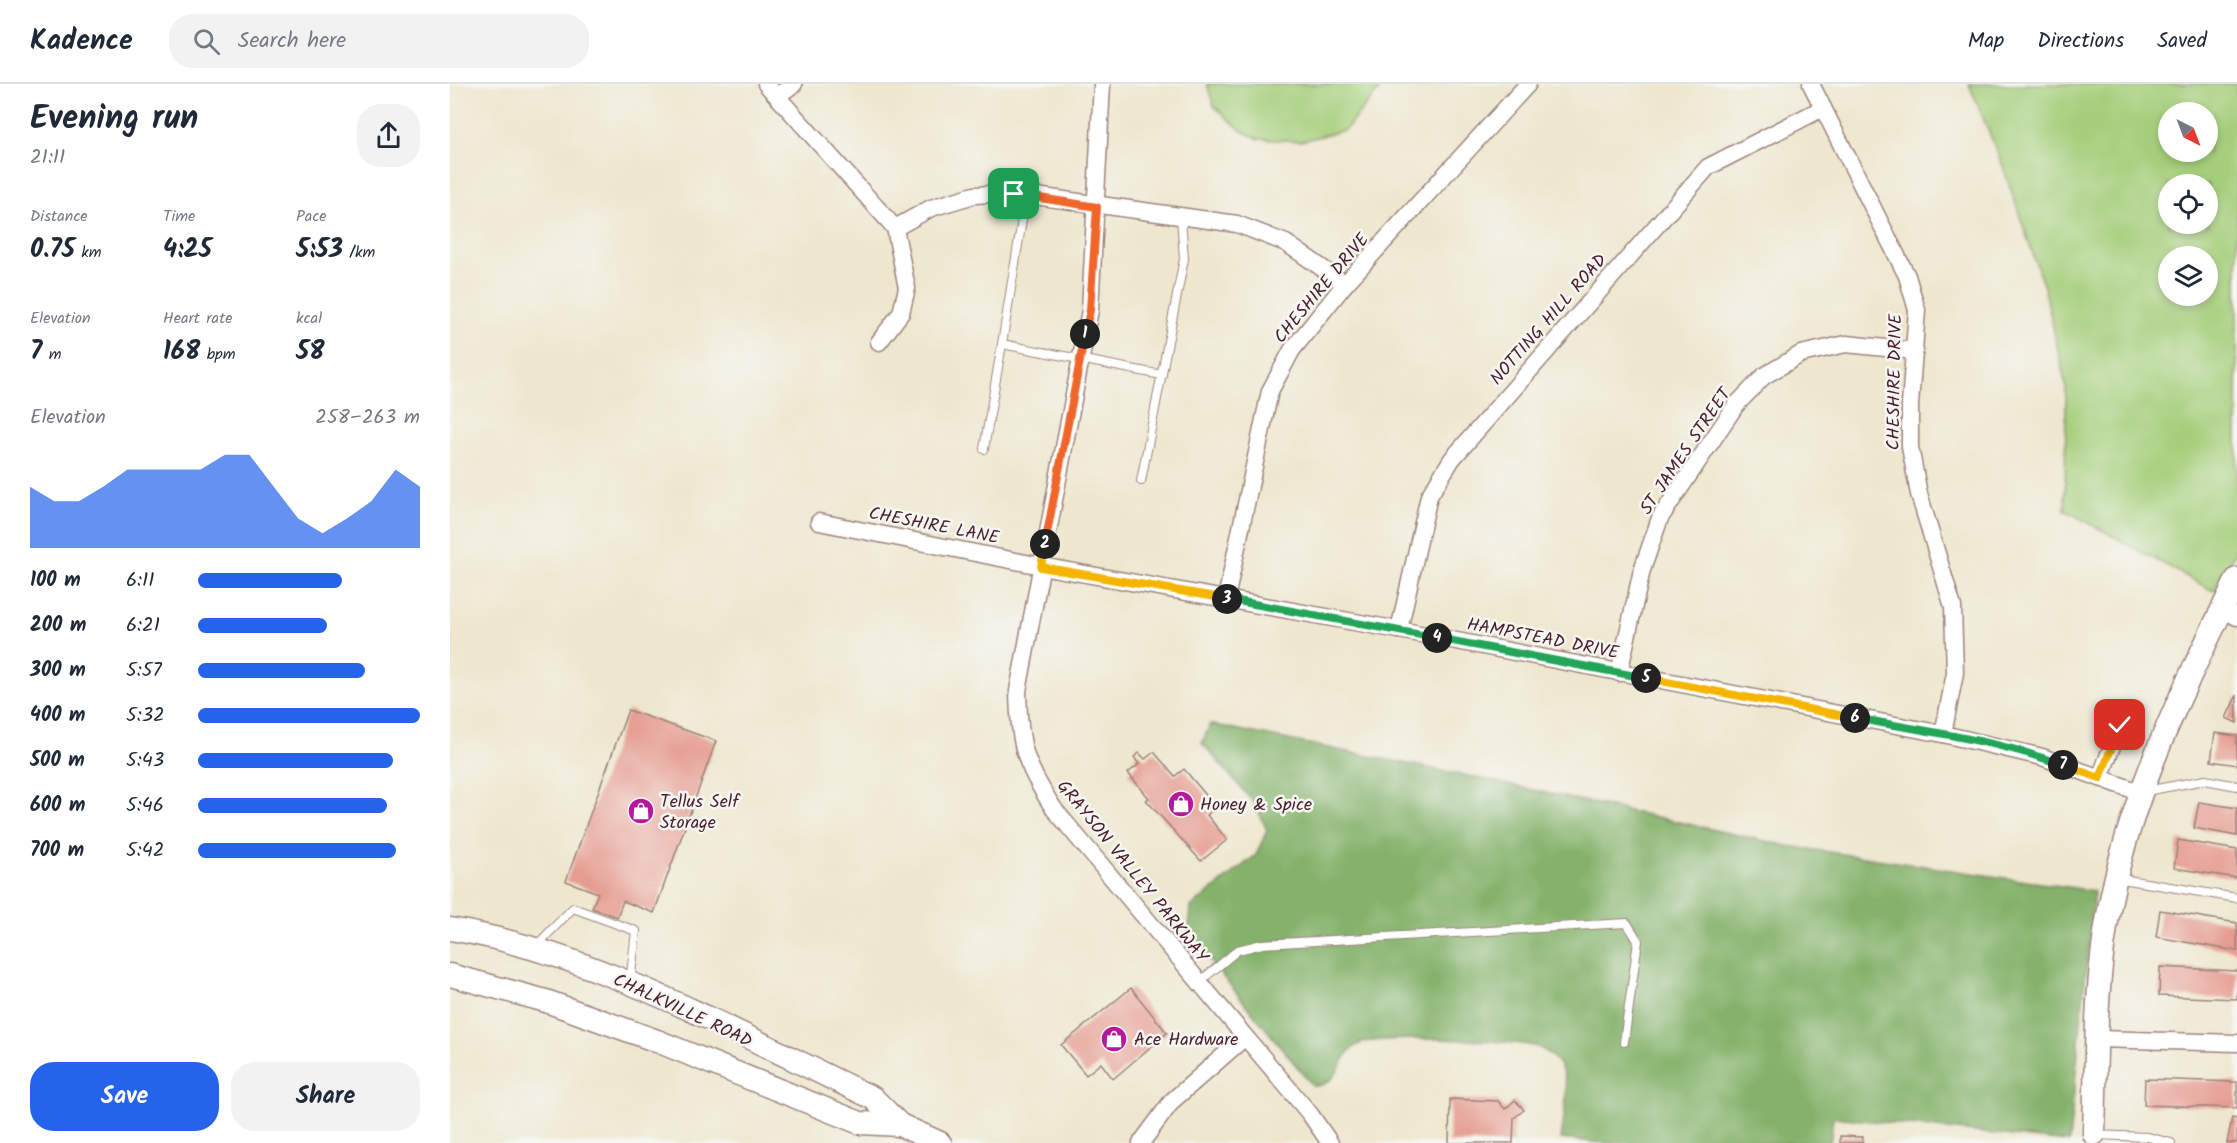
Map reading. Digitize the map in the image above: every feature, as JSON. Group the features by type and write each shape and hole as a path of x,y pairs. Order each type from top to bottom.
{"main road":[{"path":"2093,1139 2103,947 2116,878 2139,792 2175,706 2229,613 2237,579"},
{"name":"CHALKVILLE ROAD","path":"450,929 533,949 630,984 873,1098 900,1125 940,1143"},
{"name":"CHALKVILLE ROAD","path":"450,975 557,1005 657,1041 860,1123 900,1125"}],"street":[{"path":"794,84 771,90 895,228 907,288 901,313 879,342"},
{"name":"GRAYSON VALLEY PARKWAY","path":"1102,84 1090,310 1018,691 1018,727 1026,761 1054,809 1310,1114 1330,1143"},
{"name":"CHESHIRE DRIVE","path":"1226,599 1270,391 1292,350 1345,284 1528,84"},
{"name":"CHESHIRE DRIVE","path":"1811,84 1907,276 1917,310 1910,405 1910,447 1919,494 1953,607 1955,673 1943,734"},
{"name":"NOTTING HILL ROAD","path":"1399,630 1429,496 1452,459 1708,167 1823,108"},
{"path":"895,228 931,208 974,195 1026,195 1097,207 1237,224 1286,243 1345,284"},
{"name":"ST JAMES STREET","path":"1619,673 1642,570 1660,518 1736,405 1764,376 1801,354 1846,344 1915,351"},
{"name":"CHESHIRE LANE","path":"819,522 1041,567"},
{"name":"HAMPSTEAD DRIVE","path":"1041,567 1399,630 1943,734 2042,757 2139,792"},
{"path":"2100,778 2120,725"},
{"path":"1141,1143 1172,1101 1245,1037"},
{"path":"2098,1039 2237,1043"}],"lane":[{"path":"984,449 1026,195"},
{"path":"1141,481 1184,260 1181,217"},
{"path":"1002,344 1162,375"},
{"path":"2139,792 2205,780 2237,786"},
{"path":"2116,878 2237,898"},
{"path":"533,949 573,908 636,931 630,984"},
{"path":"1199,982 1238,950 1262,944 1627,924 1638,941 1624,1042"},
{"path":"2093,1139 2148,1137 2171,1143"}],"green space":[{"path":"1207,84 1384,84 1345,130 1301,141 1259,139 1242,131 1214,106"},
{"path":"1969,84 2237,84 2237,549 2213,591 2065,510 2066,387 2045,290 2003,166"},
{"path":"1210,724 1478,778 1788,846 2094,891 2069,1142 1833,1117 1830,1143 1603,1143 1561,1139 1566,1083 1560,1066 1540,1048 1507,1042 1422,1039 1361,1043 1348,1053 1330,1080 1313,1086 1188,934 1191,907 1256,855 1267,830 1255,804 1202,743"}],"building":[{"path":"2237,695 2237,723 2226,718"},
{"name":"Tellus Self Storage","path":"628,710 716,741 654,913 623,901 617,917 592,908 598,893 566,881"},
{"path":"2215,733 2237,736 2237,765 2211,761"},
{"name":"Honey & Spice","path":"1154,752 1175,776 1184,769 1216,807 1207,815 1227,840 1201,861 1146,800 1149,798 1128,773 1139,764 1134,757 1139,753 1145,759"},
{"path":"2199,802 2237,808 2237,836 2194,828"},
{"path":"2178,840 2237,850 2237,878 2174,868"},
{"path":"2160,910 2237,923 2237,951 2156,937"},
{"path":"2160,967 2237,971 2237,999 2159,996"},
{"name":"Ace Hardware","path":"1131,988 1167,1033 1113,1079 1101,1063 1086,1075 1061,1045"},
{"path":"2145,1079 2237,1082 2237,1108 2144,1105"},
{"path":"1450,1099 1498,1101 1505,1109 1515,1100 1524,1110 1514,1118 1513,1143 1449,1143"},
{"path":"2232,1118 2237,1119 2237,1143 2227,1143"},
{"path":"1840,1136 1863,1137 1862,1143 1840,1143"}],"place":[{"name":"Honey & Spice","path":"1181,804"},
{"name":"Tellus Self Storage","path":"641,811"},
{"name":"Ace Hardware","path":"1114,1039"}],"route":[{"path":"1014,194 1097,207 1090,310 1041,567 1399,630 1943,734 2042,757 2100,778 2120,725"}]}
